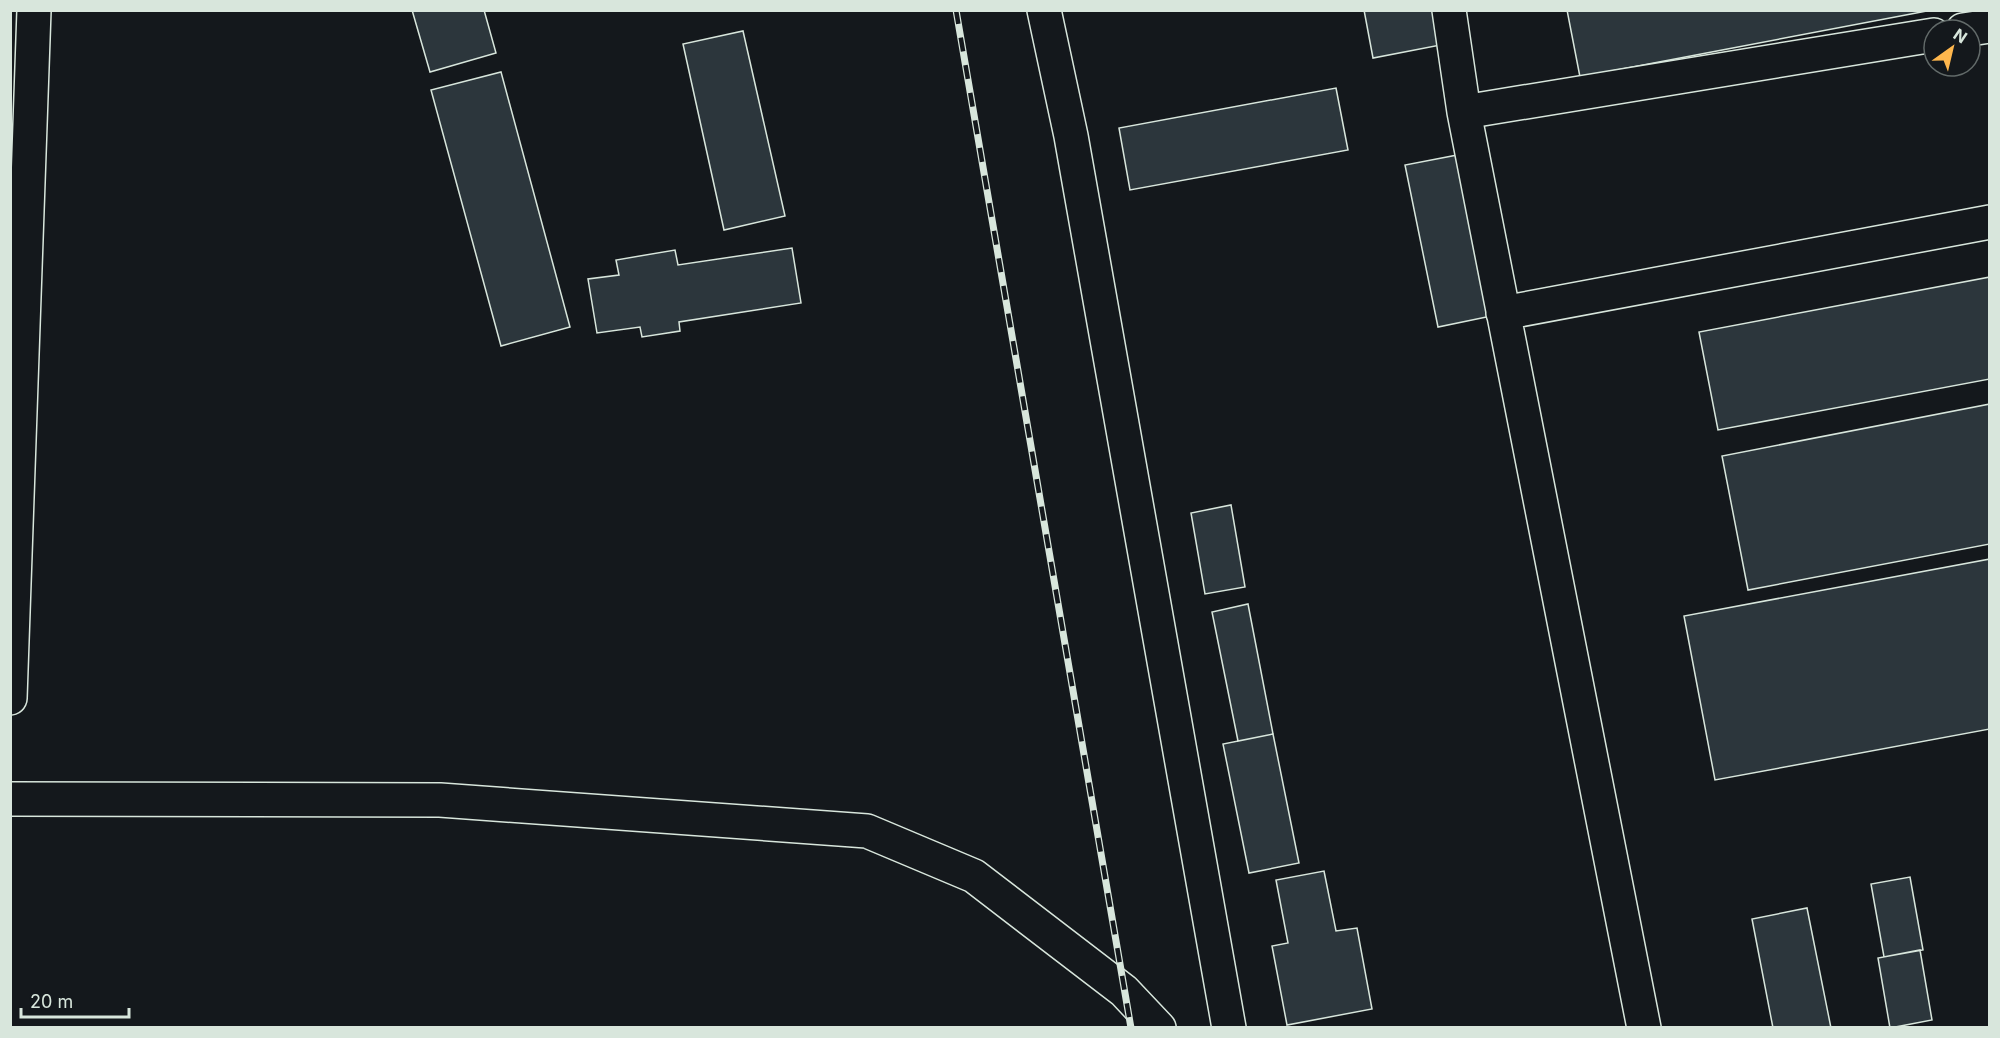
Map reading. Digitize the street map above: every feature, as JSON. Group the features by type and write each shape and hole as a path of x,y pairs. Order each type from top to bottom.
{"main road":[{"path":"10,698 19,174 34,10"},
{"path":"1044,10 1071,136 1230,1028"},
{"path":"1449,10 1464,112 1644,1028"},
{"path":"1464,112 1922,37"},
{"path":"1503,314 1989,222"},
{"path":"10,799 440,800 867,831 974,876 1124,991 1159,1028"}],"building":[{"path":"412,10 484,10 496,53 430,72"},
{"path":"1364,10 1445,10 1451,43 1373,58"},
{"path":"1567,10 1932,10 1580,77"},
{"path":"743,31 785,216 724,230 683,44"},
{"path":"501,72 570,327 501,346 431,90"},
{"path":"1336,88 1348,150 1130,190 1119,128"},
{"path":"1473,152 1506,313 1438,327 1405,165"},
{"path":"792,248 801,303 679,322 680,331 642,337 640,327 597,333 588,279 619,275 616,260 675,250 678,265"},
{"path":"1990,277 1990,379 1718,430 1699,332"},
{"path":"1990,404 1990,544 1748,590 1722,456"},
{"path":"1231,505 1245,587 1205,594 1191,513"},
{"path":"1990,559 1990,729 1715,780 1684,616"},
{"path":"1248,604 1273,734 1238,741 1212,612"},
{"path":"1273,734 1299,863 1249,873 1223,744"},
{"path":"1324,871 1336,931 1357,928 1372,1009 1287,1025 1272,946 1288,943 1276,880"},
{"path":"1910,877 1923,950 1884,957 1871,884"},
{"path":"1807,908 1831,1028 1773,1028 1752,919"},
{"path":"1920,950 1932,1020 1890,1028 1878,958"}],"railway":[{"path":"956,10 1131,1028"}]}
